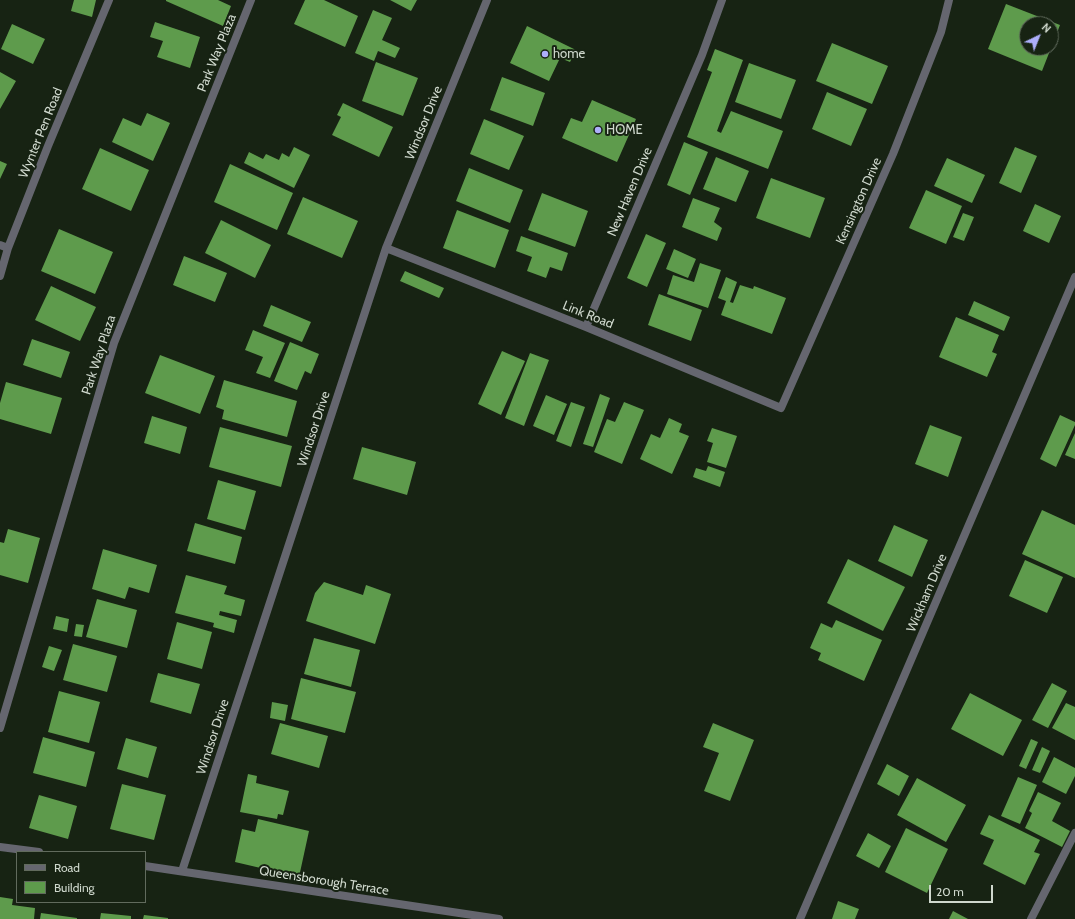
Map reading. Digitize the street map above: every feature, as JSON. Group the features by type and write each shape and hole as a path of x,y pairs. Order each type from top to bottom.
{"street":[{"name":"Wynter Pen Road","path":"0,276 8,248 48,146 109,0"},
{"name":"Park Way Plaza","path":"0,728 114,343 251,0"},
{"name":"Windsor Drive","path":"182,871 386,248 487,0"},
{"name":"New Haven Drive","path":"586,327 702,56 722,0"},
{"name":"Kensington Drive","path":"781,408 893,154 940,32 949,0"},
{"path":"0,245 8,248"},
{"name":"Link Road","path":"386,248 586,327 781,408"},
{"name":"Wickham Drive","path":"800,919 1075,277"},
{"path":"1031,919 1075,833"},
{"path":"0,847 31,851"},
{"name":"Queensborough Terrace","path":"146,866 499,919"}],"building":[{"path":"74,0 96,0 92,17 71,11"},
{"path":"166,0 218,0 231,6 223,26"},
{"path":"305,0 324,0 358,16 345,47 294,24"},
{"path":"390,0 417,0 411,11"},
{"path":"1006,4 1037,16 1019,16 1019,56 1048,56 1042,71 988,49"},
{"path":"373,10 392,18 382,40 400,48 395,58 378,51 374,61 355,53"},
{"path":"155,22 200,37 190,68 157,57 163,41 150,37"},
{"path":"12,24 45,39 33,64 1,49"},
{"name":"home","path":"527,26 576,50 570,62 560,58 549,81 510,63"},
{"path":"832,43 888,66 872,104 816,81"},
{"path":"715,49 743,60 717,131 721,133 731,111 783,131 768,169 687,137 712,72 707,70"},
{"path":"376,62 418,78 403,116 362,101"},
{"path":"749,63 796,80 781,119 735,102"},
{"path":"0,72 16,81 0,109"},
{"path":"502,77 545,93 533,126 490,110"},
{"path":"827,92 867,109 851,146 812,129"},
{"name":"HOME","path":"592,100 636,119 617,162 562,138 571,118 582,122"},
{"path":"343,103 393,127 379,157 332,135 341,117 337,115"},
{"path":"147,113 170,123 153,161 112,142 123,118 141,126"},
{"path":"484,119 524,136 509,170 470,154"},
{"path":"684,142 708,152 690,195 667,185"},
{"path":"294,147 310,155 294,188 244,163 249,152 263,159 266,154 279,160 282,153 289,157"},
{"path":"1015,147 1037,156 1021,193 999,183"},
{"path":"100,148 149,170 131,211 82,189"},
{"path":"716,157 749,171 736,202 703,189"},
{"path":"947,158 985,175 972,203 934,186"},
{"path":"0,161 7,164 0,179"},
{"path":"230,164 293,193 277,230 214,202"},
{"path":"469,168 523,190 510,223 456,201"},
{"path":"771,178 825,198 810,238 756,218"},
{"path":"926,190 962,206 946,244 909,228"},
{"path":"542,193 588,211 575,247 528,230"},
{"path":"303,197 358,221 342,258 287,234"},
{"path":"693,198 720,208 714,222 722,228 717,241 682,227"},
{"path":"1035,204 1061,216 1049,243 1023,231"},
{"path":"457,210 509,230 495,268 443,248"},
{"path":"963,213 974,217 964,241 953,237"},
{"path":"221,220 271,245 255,278 205,253"},
{"path":"59,229 113,252 95,294 41,271"},
{"path":"646,234 666,243 647,287 627,278"},
{"path":"521,236 568,253 562,271 550,267 546,278 527,271 532,257 516,251"},
{"path":"674,249 696,259 688,278 666,269"},
{"path":"184,256 227,273 215,302 173,285"},
{"path":"700,263 721,270 708,308 667,294 673,275 694,282"},
{"path":"405,271 444,288 439,298 400,281"},
{"path":"726,277 737,282 730,302 733,303 740,285 753,289 754,286 786,298 772,334 721,315 726,301 718,298"},
{"path":"51,286 96,307 80,341 35,320"},
{"path":"659,294 702,310 691,341 648,325"},
{"path":"974,301 1010,317 1004,331 968,315"},
{"path":"271,305 311,322 302,342 263,326"},
{"path":"956,317 999,335 992,352 997,354 987,377 939,357"},
{"path":"253,330 285,343 270,378 256,373 263,357 245,350"},
{"path":"32,339 70,352 61,378 23,365"},
{"path":"290,342 319,354 311,374 305,371 297,390 274,381"},
{"path":"502,351 525,361 501,415 478,404"},
{"path":"530,353 549,360 524,426 505,418"},
{"path":"160,355 215,376 200,414 145,393"},
{"path":"224,380 297,401 287,437 222,419 224,410 216,407"},
{"path":"6,382 62,398 51,434 0,419 0,403"},
{"path":"600,394 610,398 593,447 583,444"},
{"path":"546,395 567,404 554,435 533,426"},
{"path":"571,402 585,407 571,447 556,441"},
{"path":"624,402 644,410 622,464 594,452 607,419 615,422"},
{"path":"1060,415 1075,422 1075,425 1056,467 1040,459"},
{"path":"152,416 187,427 180,454 144,443"},
{"path":"669,418 682,424 679,432 689,436 672,474 640,459 651,434 660,438"},
{"path":"930,425 962,437 948,477 915,464"},
{"path":"220,427 292,446 281,487 209,467"},
{"path":"712,428 737,436 726,468 707,462 713,443 707,441"},
{"path":"1075,433 1075,459 1065,455"},
{"path":"362,447 416,462 407,495 353,479"},
{"path":"708,466 725,472 720,487 693,477 696,468 706,471"},
{"path":"218,480 256,491 245,530 207,519"},
{"path":"1042,510 1075,525 1075,578 1022,554"},
{"path":"195,523 242,537 235,564 187,551"},
{"path":"894,525 928,540 912,577 878,561"},
{"path":"8,529 40,538 28,583 0,575 0,542 4,543"},
{"path":"103,549 157,565 149,593 129,587 125,599 92,589"},
{"path":"848,559 905,587 883,631 827,603"},
{"path":"1025,560 1063,577 1047,613 1009,596"},
{"path":"186,575 227,586 224,594 245,600 241,616 220,611 219,615 237,620 234,633 213,627 214,623 175,613"},
{"path":"324,582 363,595 366,585 391,594 375,644 306,621 315,593"},
{"path":"97,599 137,610 127,648 86,637"},
{"path":"56,616 69,619 67,632 53,629"},
{"path":"836,620 882,640 864,681 818,660 821,653 810,648 821,623 832,628"},
{"path":"177,622 212,632 202,669 167,659"},
{"path":"76,624 84,625 82,637 74,636"},
{"path":"314,638 360,650 351,687 304,674"},
{"path":"73,644 117,656 107,692 63,680"},
{"path":"49,646 62,650 54,671 42,667"},
{"path":"158,673 200,684 191,714 150,702"},
{"path":"301,678 356,692 345,733 291,719"},
{"path":"1052,683 1067,691 1048,728 1032,720"},
{"path":"59,691 100,702 89,743 48,732"},
{"path":"970,693 1022,720 1003,756 951,729"},
{"path":"272,702 288,705 285,721 270,718"},
{"path":"1066,703 1075,707 1075,740 1052,728"},
{"path":"280,723 328,736 319,768 271,754"},
{"path":"713,723 754,740 730,801 704,791 719,753 703,747"},
{"path":"43,737 95,752 86,787 33,773"},
{"path":"126,738 157,747 148,778 117,769"},
{"path":"1031,739 1038,742 1026,769 1019,766"},
{"path":"1042,747 1050,751 1040,773 1032,770"},
{"path":"1054,757 1075,768 1075,776 1066,794 1042,782"},
{"path":"887,764 909,776 899,796 877,784"},
{"path":"248,774 257,776 256,783 289,791 283,815 278,814 277,819 240,812"},
{"path":"1018,777 1037,785 1020,824 1001,816"},
{"path":"917,778 966,805 946,842 897,815"},
{"path":"122,784 166,795 154,840 110,829"},
{"path":"1038,792 1061,803 1052,821 1070,831 1062,847 1025,828 1032,813 1029,811"},
{"path":"39,795 77,806 68,839 29,828"},
{"path":"989,815 1040,840 1034,852 1040,854 1025,885 983,864 994,840 980,834"},
{"path":"258,819 309,831 299,877 235,862 242,829 255,832"},
{"path":"906,828 948,849 927,893 885,872"},
{"path":"868,833 891,846 879,868 856,856"},
{"path":"0,897 13,899 12,905 35,908 34,919 0,919"},
{"path":"838,901 859,909 855,919 832,919"},
{"path":"953,911 968,919 949,919"},
{"path":"41,913 77,918 77,919 40,919"},
{"path":"101,913 131,916 131,919 100,919"},
{"path":"144,915 168,918 168,919 143,919"}],"place":[{"name":"home","path":"545,54"},
{"name":"HOME","path":"598,130"}]}
